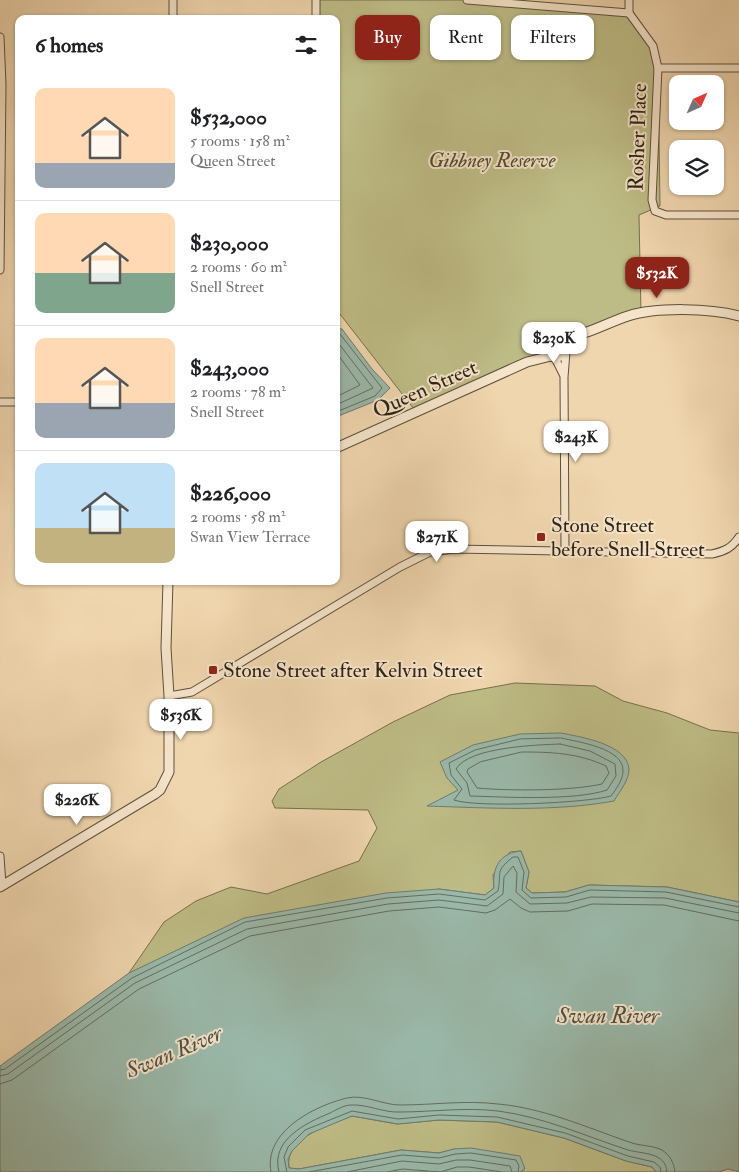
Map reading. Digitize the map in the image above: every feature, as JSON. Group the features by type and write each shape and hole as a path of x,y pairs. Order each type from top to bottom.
{"street":[{"path":"172,15 173,0"},
{"path":"316,0 316,15"},
{"path":"467,0 629,13 629,0"},
{"name":"Rosher Place","path":"629,13 653,46 658,68 652,200 655,211 666,215 739,215"},
{"path":"0,37 0,270"},
{"path":"658,68 739,68"},
{"path":"566,550 564,377 566,350 562,338 581,336 641,313 708,311 739,316"},
{"path":"566,350 581,336"},
{"name":"Queen Street","path":"527,362 546,346 551,338 562,338"},
{"path":"546,346 564,377"},
{"name":"Queen Street","path":"340,446 527,362 553,357 566,350"},
{"path":"0,402 15,402"},
{"path":"169,696 192,692 400,567 430,552 454,549 712,554 726,551 738,543"},
{"path":"0,856 1,886 155,794 165,781 169,766 169,696 166,648 168,585"}],"green space":[{"name":"Gibbney Reserve","path":"316,0 467,0 629,13 653,46 658,68 660,206 639,215 641,313 627,317 566,344 552,332 546,346 527,362 417,413 340,314 340,15 316,15"},
{"path":"515,683 595,686 623,701 667,713 710,730 739,733 739,902 667,887 589,885 565,892 532,893 526,888 529,872 521,851 510,852 493,875 494,888 485,895 439,889 129,973 164,922 196,901 231,887 267,894 359,861 377,828 368,810 275,808 272,801 279,789 321,762 393,722 450,695"},
{"path":"352,1116 397,1124 439,1120 497,1122 564,1138 626,1161 652,1167 656,1172 520,1172 525,1168 454,1149 439,1153 401,1150 299,1169 289,1168 289,1157 301,1140 321,1128"}],"water":[{"path":"340,329 372,369 390,388 378,400 340,415"},
{"path":"561,733 602,743 620,753 626,760 629,773 614,801 544,808 427,806 458,790 447,778 440,762 473,745 520,734"},
{"name":"Swan River","path":"521,851 529,872 526,888 532,893 565,892 589,885 667,887 739,902 739,1172 728,1169 719,1172 656,1172 652,1167 626,1161 564,1138 497,1122 439,1120 398,1124 352,1116 309,1134 292,1151 288,1159 289,1168 299,1169 401,1150 439,1153 454,1149 471,1148 520,1156 525,1169 520,1172 0,1172 0,1066 129,973 244,918 386,893 439,889 485,895 494,888 494,874 499,862 514,852"}],"place":[{"name":"Stone Street before Snell Street","path":"541,537"},
{"name":"Stone Street after Kelvin Street","path":"213,670"}]}
